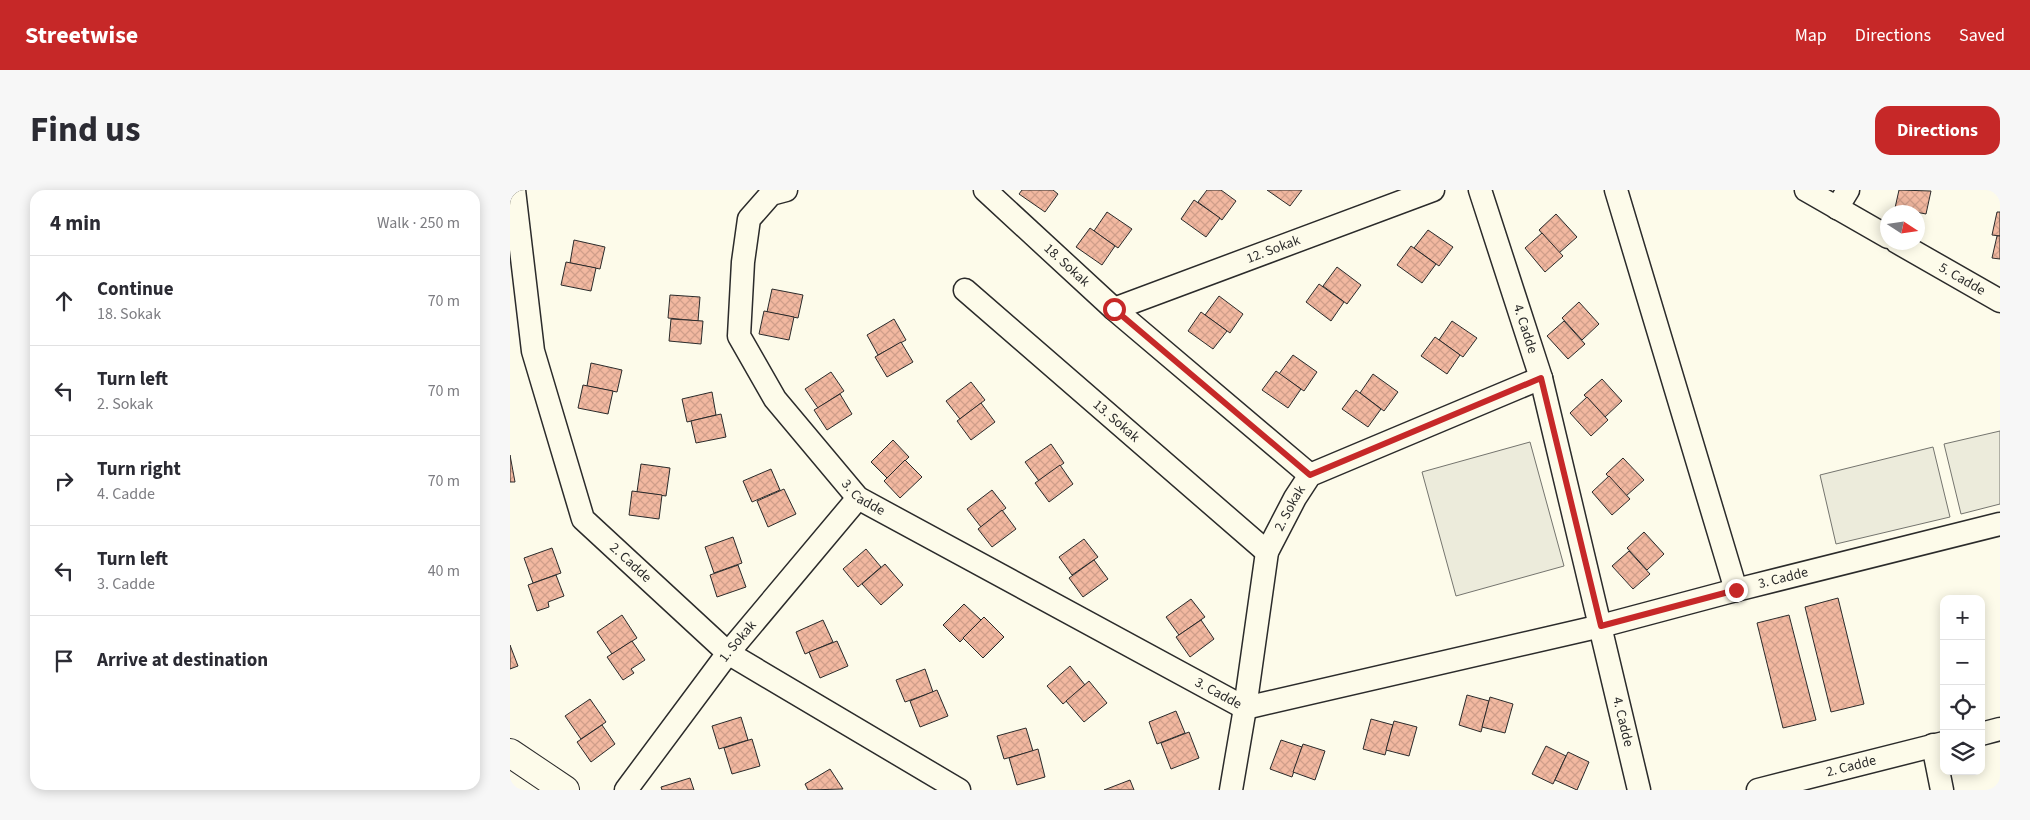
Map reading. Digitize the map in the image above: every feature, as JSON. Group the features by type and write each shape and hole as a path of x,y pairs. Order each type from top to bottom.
{"main road":[{"path":"520,760 565,790"}],"street":[{"name":"2. Cadde","path":"514,190 533,351 583,519 728,653 959,790"},
{"name":"3. Cadde","path":"786,190 771,194 749,219 743,262 739,336 775,400 858,498 1245,708 1601,626 2000,524"},
{"name":"18. Sokak","path":"985,190 1114,309 1310,475"},
{"name":"12. Sokak","path":"1114,309 1433,190"},
{"name":"4. Cadde","path":"1480,190 1541,378 1639,790"},
{"path":"1616,190 1736,590"},
{"path":"1806,190 1842,199 1880,230"},
{"name":"5. Cadde","path":"1911,250 2000,301"},
{"name":"13. Sokak","path":"965,290 1267,552"},
{"name":"2. Sokak","path":"1231,790 1245,708 1267,552 1295,498 1310,475 1541,378"},
{"name":"1. Sokak","path":"626,790 728,653 858,498"},
{"path":"1985,733 2000,729"},
{"name":"2. Cadde","path":"1758,790 1939,744"},
{"path":"1939,744 1942,790"},
{"path":"510,747 520,760"}],"shaded area":[{"path":"2000,431 2000,504 1961,514 1944,444"},
{"path":"1530,442 1564,566 1456,596 1422,472"},
{"path":"1933,447 1950,517 1836,544 1820,475"}],"building":[{"path":"1022,190 1053,190 1058,194 1045,212 1019,194"},
{"path":"1207,190 1221,190 1236,201 1222,220 1198,202"},
{"path":"1267,190 1302,190 1290,206"},
{"path":"1899,190 1931,191 1926,214 1925,205 1896,205"},
{"path":"1194,200 1220,218 1206,237 1181,219"},
{"path":"1107,212 1132,229 1118,248 1094,231"},
{"path":"1997,212 2000,212 2000,236 1992,235"},
{"path":"1556,214 1577,237 1559,253 1539,230"},
{"path":"1090,228 1115,246 1102,265 1076,247"},
{"path":"1428,230 1453,247 1439,266 1414,248"},
{"path":"1542,233 1563,256 1545,272 1525,248"},
{"path":"1997,236 2000,236 2000,259 1992,258"},
{"path":"574,240 605,247 600,269 570,263"},
{"path":"1411,246 1436,264 1422,283 1397,265"},
{"path":"566,262 596,268 591,291 561,285"},
{"path":"1337,267 1361,285 1347,304 1323,286"},
{"path":"1319,284 1344,302 1331,321 1306,302"},
{"path":"772,289 803,295 798,318 767,312"},
{"path":"670,295 700,297 698,321 668,318"},
{"path":"1219,296 1243,314 1230,333 1205,315"},
{"path":"1579,302 1599,324 1582,340 1562,318"},
{"path":"764,311 794,317 789,340 759,334"},
{"path":"1201,312 1227,331 1213,349 1188,331"},
{"path":"671,319 703,321 701,344 669,341"},
{"path":"894,319 906,340 878,355 867,335"},
{"path":"1452,321 1477,338 1463,357 1439,340"},
{"path":"1564,321 1585,344 1568,359 1547,336"},
{"path":"1435,337 1460,355 1447,374 1421,356"},
{"path":"901,342 913,362 887,377 875,357"},
{"path":"1293,355 1317,372 1304,391 1279,374"},
{"path":"591,363 622,370 617,392 587,386"},
{"path":"1276,371 1301,389 1288,408 1262,390"},
{"path":"831,372 844,391 818,408 805,389"},
{"path":"1373,374 1398,392 1384,411 1360,393"},
{"path":"1602,379 1622,401 1605,417 1584,395"},
{"path":"971,382 985,400 960,419 946,401"},
{"path":"583,385 613,391 608,414 578,408"},
{"path":"1356,390 1381,409 1368,427 1342,409"},
{"path":"712,392 716,415 687,422 682,399"},
{"path":"840,394 852,414 827,430 814,410"},
{"path":"1587,397 1608,420 1591,436 1570,413"},
{"path":"981,403 995,422 971,440 957,421"},
{"path":"721,414 726,437 696,443 691,421"},
{"path":"893,440 909,457 887,478 871,462"},
{"path":"1051,444 1064,463 1039,481 1025,462"},
{"path":"510,455 515,482 510,482"},
{"path":"1623,458 1644,480 1626,496 1606,474"},
{"path":"905,460 922,477 900,498 884,481"},
{"path":"641,464 670,468 666,496 637,492"},
{"path":"1060,465 1073,484 1049,502 1035,483"},
{"path":"771,469 780,490 752,502 743,481"},
{"path":"1609,476 1630,499 1612,515 1592,492"},
{"path":"784,489 796,514 768,527 757,501"},
{"path":"992,490 1006,508 981,527 967,509"},
{"path":"632,491 662,495 659,519 629,515"},
{"path":"1002,510 1016,529 992,547 978,529"},
{"path":"1644,532 1664,554 1647,570 1627,548"},
{"path":"733,537 742,563 714,573 705,547"},
{"path":"1084,539 1098,557 1072,575 1059,557"},
{"path":"552,548 561,573 533,583 524,558"},
{"path":"866,549 881,567 858,587 843,569"},
{"path":"1629,551 1650,574 1633,589 1612,566"},
{"path":"1094,560 1108,579 1083,597 1069,578"},
{"path":"885,564 903,585 881,605 862,584"},
{"path":"738,565 746,587 717,597 710,575"},
{"path":"556,575 564,596 548,602 549,607 537,611 528,585"},
{"path":"1838,598 1864,704 1831,712 1805,607"},
{"path":"1191,599 1205,617 1179,635 1166,617"},
{"path":"964,604 981,620 960,642 943,625"},
{"path":"622,615 637,638 612,654 597,632"},
{"path":"1789,615 1816,720 1783,728 1757,623"},
{"path":"984,617 1004,637 983,658 963,638"},
{"path":"823,620 833,642 805,654 796,632"},
{"path":"1201,620 1214,639 1190,657 1176,637"},
{"path":"632,641 645,660 631,669 634,673 623,680 607,657"},
{"path":"837,641 848,666 820,678 809,652"},
{"path":"510,645 518,666 510,669"},
{"path":"1070,666 1085,685 1063,704 1047,686"},
{"path":"925,669 933,692 905,702 896,680"},
{"path":"1089,681 1107,703 1084,722 1066,701"},
{"path":"937,690 948,716 920,727 910,701"},
{"path":"1467,695 1489,701 1481,732 1459,725"},
{"path":"1490,697 1513,704 1505,733 1482,727"},
{"path":"590,699 606,722 581,739 565,716"},
{"path":"1176,711 1185,733 1157,744 1149,722"},
{"path":"741,717 748,740 719,749 712,726"},
{"path":"1371,719 1393,725 1385,755 1363,749"},
{"path":"1394,721 1417,727 1409,756 1386,750"},
{"path":"602,725 615,744 591,762 577,742"},
{"path":"1026,728 1033,751 1004,759 997,736"},
{"path":"1189,732 1199,758 1171,769 1161,743"},
{"path":"752,739 760,766 732,774 724,748"},
{"path":"1281,740 1302,747 1292,777 1270,769"},
{"path":"1303,744 1325,751 1315,780 1293,772"},
{"path":"1546,746 1566,756 1553,784 1532,774"},
{"path":"1038,749 1045,777 1017,785 1009,758"},
{"path":"1568,752 1589,762 1577,790 1555,780"},
{"path":"830,769 843,789 808,790 805,784"},
{"path":"690,778 694,790 662,790 661,787"},
{"path":"1130,780 1134,790 1104,790"}],"route":[{"path":"1114,309 1310,475 1541,378 1601,626 1736,590"}]}
